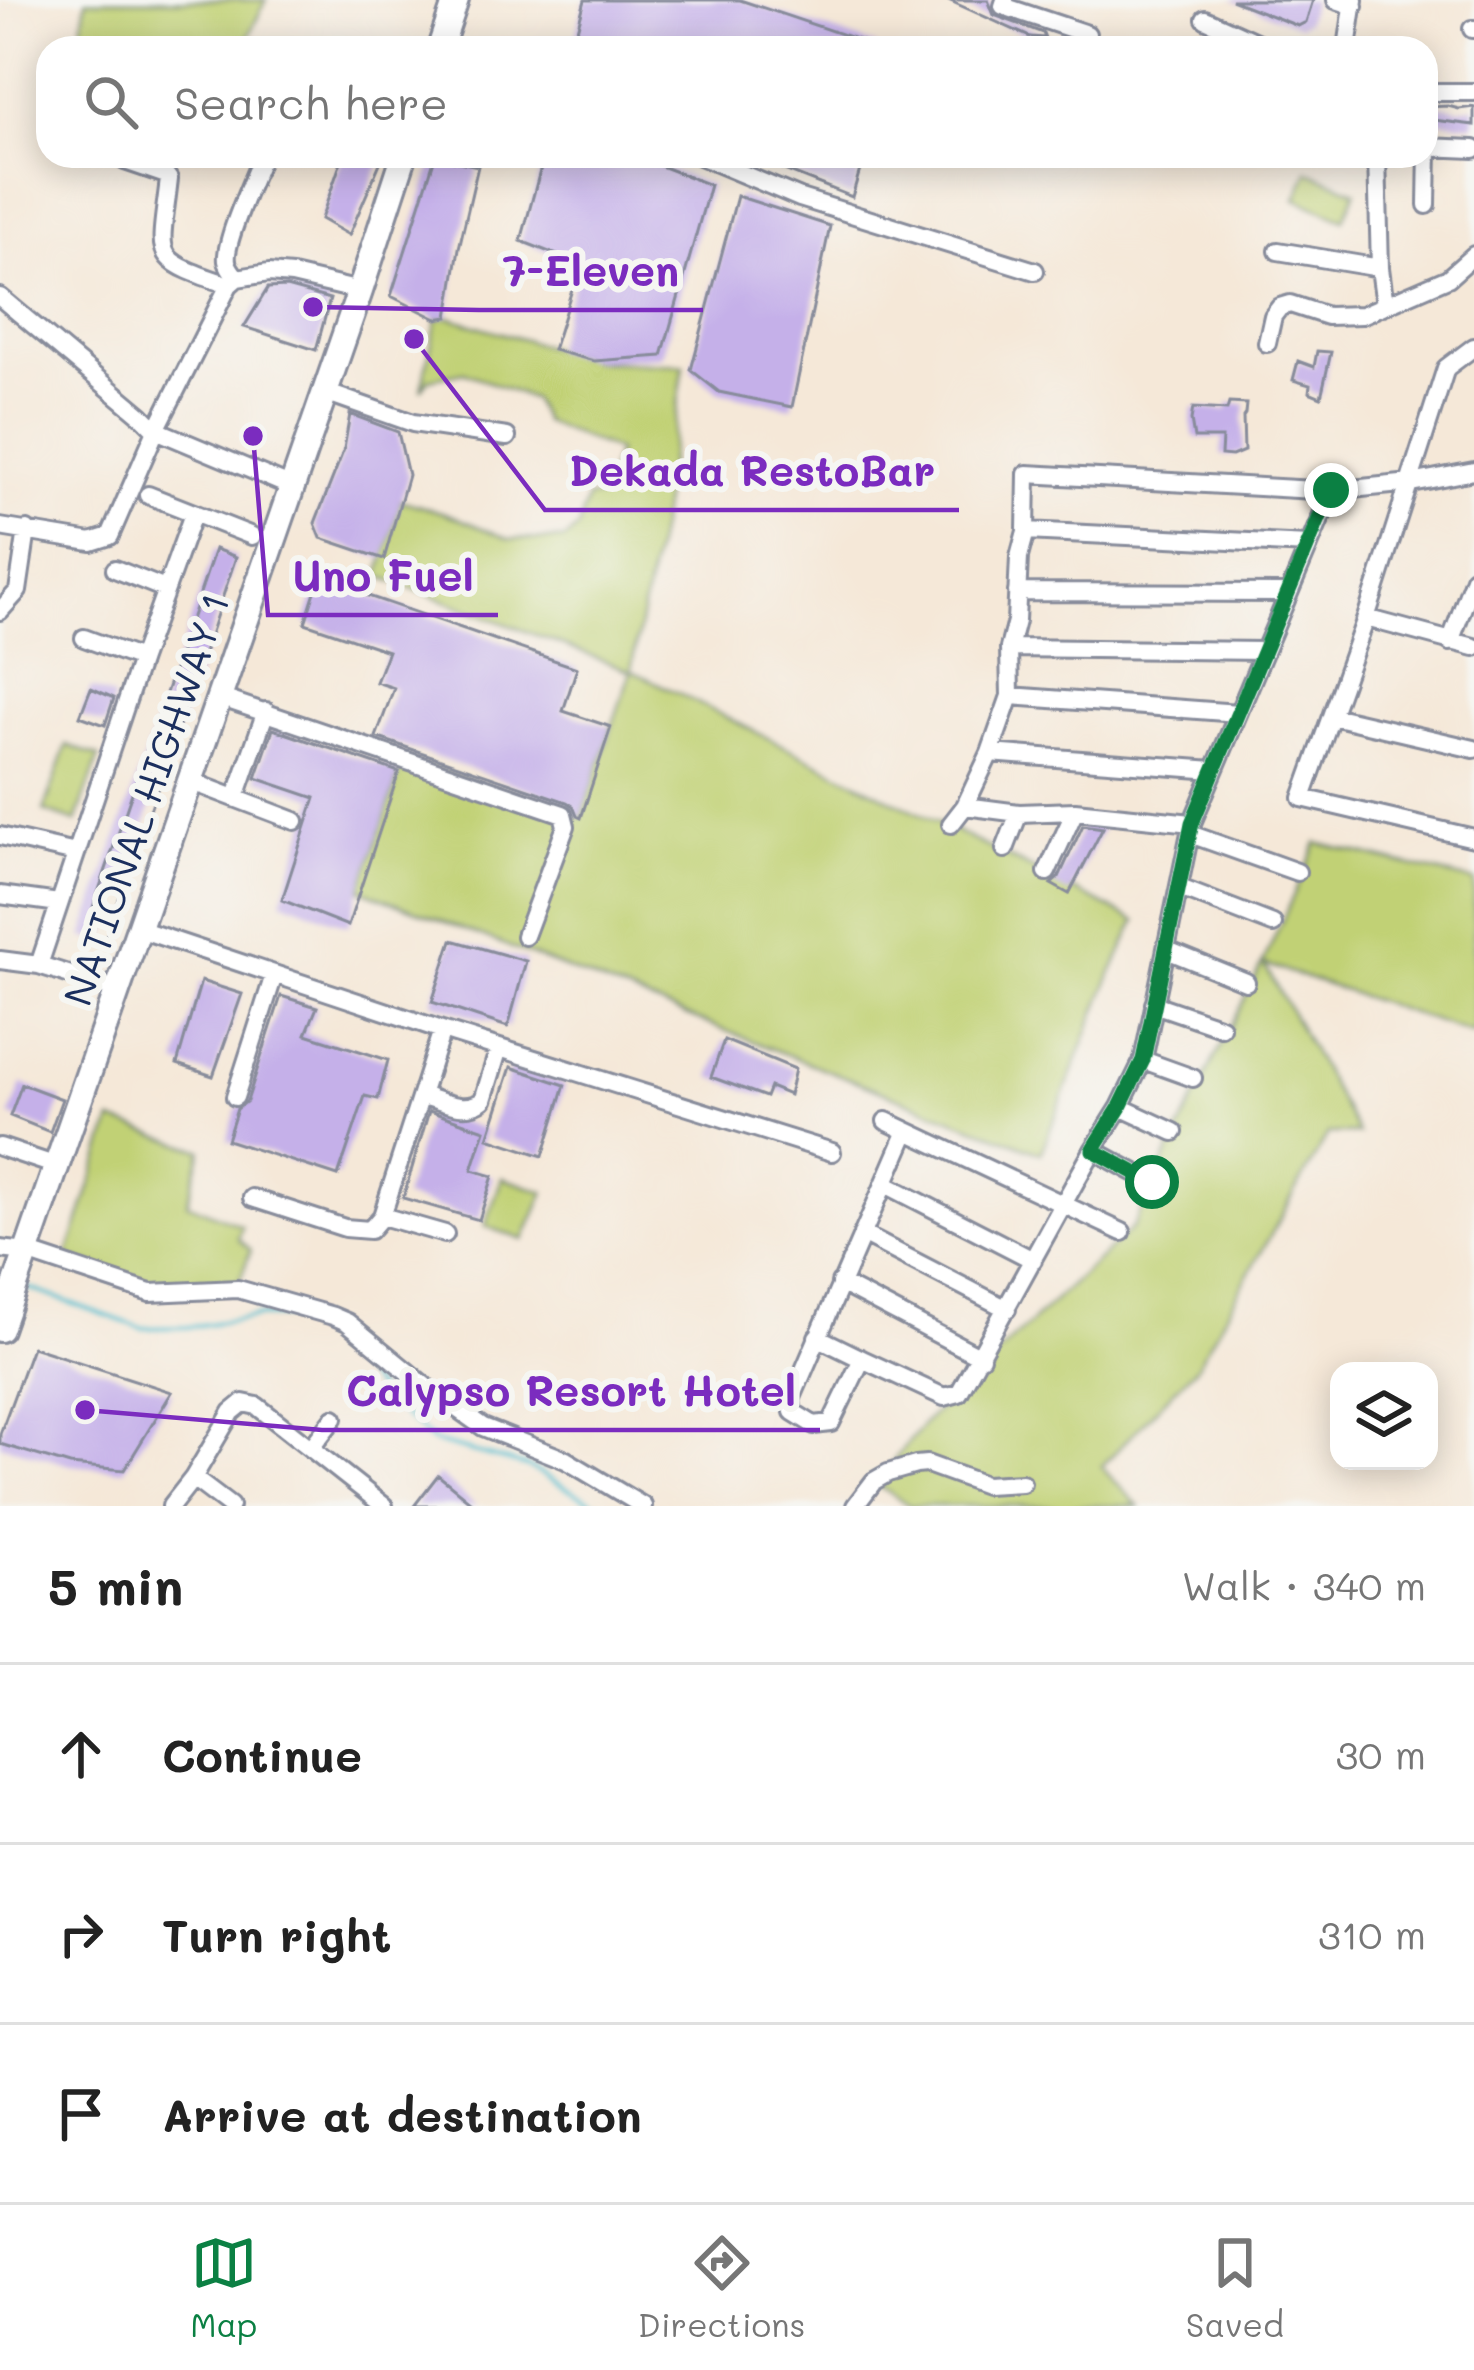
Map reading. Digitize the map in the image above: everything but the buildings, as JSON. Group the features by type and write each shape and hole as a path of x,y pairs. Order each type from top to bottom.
{"highway":[{"path":"445,36 456,0"},
{"name":"NATIONAL HIGHWAY 1","path":"0,1329 400,168"}],"street":[{"path":"1005,0 1004,6 1087,34"},
{"path":"1347,36 1348,2"},
{"path":"1205,19 1239,36"},
{"path":"1438,92 1474,92"},
{"path":"1438,147 1474,149"},
{"path":"146,168 169,179 162,247 177,268 233,282 269,273 292,275 360,291"},
{"path":"0,526 91,542 110,536 156,430 233,282 226,258 258,168"},
{"path":"729,168 800,198 1035,271"},
{"path":"1377,168 1385,305"},
{"path":"1427,168 1427,205"},
{"path":"1278,251 1380,268"},
{"path":"1267,343 1280,307 1290,304 1327,316 1362,315 1448,278 1474,255"},
{"path":"0,297 156,430 292,487"},
{"path":"1474,347 1446,368 1412,483 1302,798 1474,838"},
{"path":"325,392 413,423 507,437"},
{"path":"951,824 965,806 990,753 1010,696 1009,648 1026,531 1027,474 1331,490 1412,483 1474,471"},
{"path":"817,1337 944,1396 959,1393 981,1357 1143,1060 1191,829 1331,490"},
{"path":"148,495 251,536"},
{"path":"39,964 193,514"},
{"path":"0,611 18,591 27,530"},
{"path":"1026,531 1309,545"},
{"path":"115,569 165,589"},
{"path":"1450,642 1474,578"},
{"path":"1017,592 1288,592"},
{"path":"1366,618 1474,647"},
{"path":"84,638 141,659"},
{"path":"1009,648 1264,651"},
{"path":"1010,696 1238,713"},
{"path":"219,697 563,814 566,826 525,936"},
{"path":"236,797 266,711"},
{"path":"1332,716 1474,749"},
{"path":"990,753 1214,770"},
{"path":"190,781 295,821"},
{"path":"965,806 1018,813 1075,811 1191,829 1297,872"},
{"path":"1047,872 1075,811"},
{"path":"1005,849 1018,813"},
{"path":"0,836 76,853"},
{"path":"1180,888 1273,924"},
{"path":"0,896 58,903"},
{"path":"139,929 832,1152"},
{"path":"1167,950 1246,982"},
{"path":"0,960 39,964 118,990"},
{"path":"235,1097 274,975"},
{"path":"1154,1004 1221,1027"},
{"path":"251,1198 357,1231 370,1229 382,1216 442,1030"},
{"path":"421,1095 467,1108 477,1106 499,1048"},
{"path":"1143,1060 1193,1078"},
{"path":"1120,1107 1174,1132"},
{"path":"886,1120 1121,1232"},
{"path":"862,1359 831,1423 814,1425 794,1412 791,1400 908,1131"},
{"path":"0,1147 57,1166"},
{"path":"1093,1150 1152,1182"},
{"path":"885,1184 1033,1260"},
{"path":"382,1216 445,1234"},
{"path":"862,1234 1007,1309"},
{"path":"0,1249 150,1293 238,1289 333,1316 483,1427 566,1460 643,1506"},
{"path":"839,1283 981,1357"},
{"path":"171,1506 194,1478 232,1412 243,1403 257,1406 384,1506"},
{"path":"310,1448 334,1418"},
{"path":"855,1506 874,1481 916,1465 928,1464 985,1484 1022,1483"},
{"path":"194,1478 230,1506"}],"green space":[{"path":"86,0 266,0 249,36 81,36"},
{"path":"1308,171 1356,191 1344,219 1296,199"},
{"path":"448,317 594,361 684,365 631,670 1136,921 1041,1153 360,889 404,759 581,817 631,671 379,576 400,500 509,539 564,540 578,528 588,497 601,498 617,451 544,422 532,399 464,372 429,379 421,390 437,319"},
{"path":"67,745 99,757 76,822 44,811"},
{"path":"1317,843 1474,881 1474,1034 1264,964 1358,1134 1328,1134 1196,1367 1101,1467 1139,1506 911,1506 874,1484 927,1420 1133,1227"},
{"path":"112,1121 202,1150 187,1203 242,1226 238,1239 251,1250 239,1282 146,1283 67,1257"},
{"path":"502,1178 545,1192 524,1240 485,1226"}],"waterway":[{"path":"22,1286 142,1328 293,1317 325,1336 434,1442 526,1466 601,1506"}],"place":[{"name":"7-Eleven","path":"313,307"},
{"name":"Dekada RestoBar","path":"414,339"},
{"name":"Uno Fuel","path":"253,436"},
{"name":"Calypso Resort Hotel","path":"85,1410"}],"route":[{"path":"1152,1182 1093,1150 1143,1060 1192,823 1331,490"}]}
